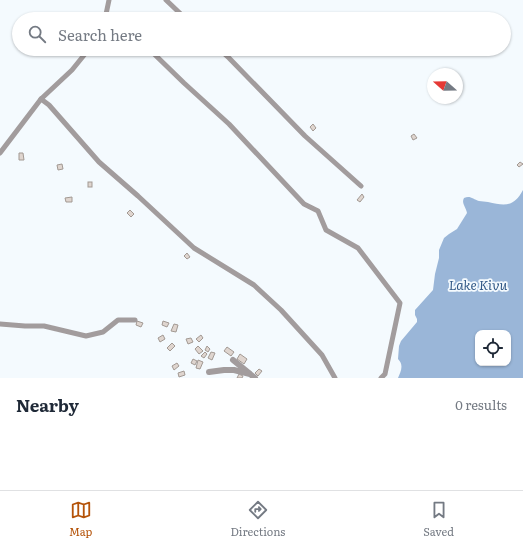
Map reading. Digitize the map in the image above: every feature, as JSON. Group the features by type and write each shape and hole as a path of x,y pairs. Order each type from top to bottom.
{"street":[{"path":"107,12 109,0"},
{"path":"166,0 179,12"},
{"path":"0,153 41,99 72,70 83,56"},
{"path":"156,56 184,84 229,124 304,204 318,212 326,230 358,248 400,303 385,374 381,378"},
{"path":"226,56 305,136 361,186"},
{"path":"41,99 49,105 99,162 194,248 254,285 281,310 322,355 336,378"},
{"path":"0,324 44,326 86,336 103,332 118,320 135,320"},
{"path":"233,360 252,376"},
{"path":"208,372 234,370 252,376"}],"water":[{"name":"Lake Kivu","path":"523,190 523,378 398,378 401,368 400,361 398,359 399,346 401,341 417,322 415,310 433,290 439,250 444,238 457,229 467,213 463,203 464,198 470,197 479,201 499,204 508,204 516,200"}],"building":[{"path":"313,124 316,128 313,131 310,127"},
{"path":"414,134 417,138 413,140 411,136"},
{"path":"19,153 23,153 24,160 19,160"},
{"path":"520,162 523,164 519,167 517,165"},
{"path":"62,164 63,169 58,170 57,165"},
{"path":"88,182 92,182 92,187 88,187"},
{"path":"362,194 364,197 360,202 357,200"},
{"path":"72,197 72,202 66,202 65,198"},
{"path":"130,210 134,214 131,217 127,213"},
{"path":"187,253 190,257 187,259 184,256"},
{"path":"137,321 143,323 141,327 136,325"},
{"path":"163,321 169,323 167,327 162,325"},
{"path":"174,324 178,325 176,332 171,331"},
{"path":"163,335 165,339 160,342 158,338"},
{"path":"201,335 203,338 199,342 196,339"},
{"path":"191,338 193,342 188,344 186,339"},
{"path":"172,343 175,346 170,351 167,348"},
{"path":"198,346 203,351 199,354 195,349"},
{"path":"207,346 210,349 208,352 205,350"},
{"path":"227,347 234,352 231,356 224,351"},
{"path":"205,352 207,354 204,358 201,356"},
{"path":"211,352 215,353 212,360 208,358"},
{"path":"240,354 247,359 244,364 237,359"},
{"path":"193,359 197,361 195,365 191,363"},
{"path":"198,360 203,362 200,369 196,368"},
{"path":"177,363 179,366 174,370 172,366"},
{"path":"259,369 262,371 258,376 255,373"},
{"path":"184,371 185,375 179,377 178,373"},
{"path":"239,374 243,376 242,378 237,378"}]}
